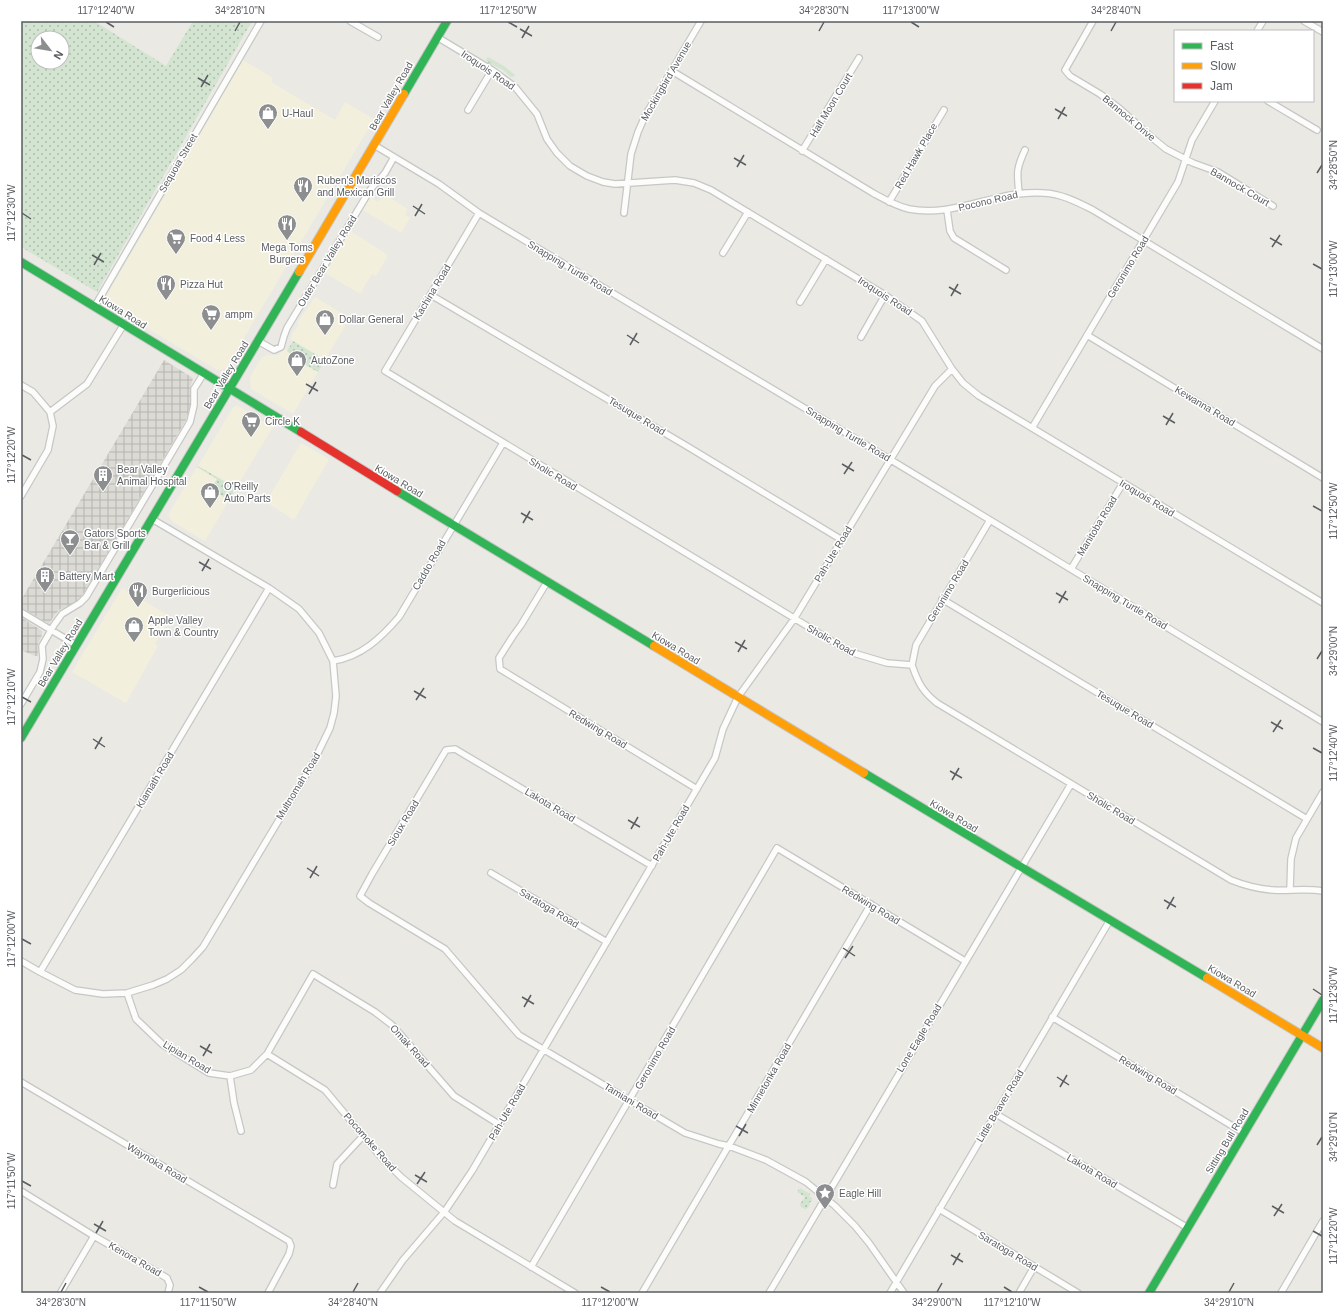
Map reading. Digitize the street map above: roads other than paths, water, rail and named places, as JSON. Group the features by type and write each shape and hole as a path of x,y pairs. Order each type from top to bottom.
{"street":[{"name":"Sequoia Street","path":"95,306 261,21"},
{"path":"350,21 378,37"},
{"name":"Bear Valley Road","path":"21,738 447,21"},
{"name":"Mockingbird Avenue","path":"624,214 631,154 638,132 645,116 701,21"},
{"name":"Bannock Drive","path":"1093,21 1064,70 1070,76 1100,94 1120,109 1166,149 1185,159"},
{"path":"1258,30 1264,21"},
{"path":"1304,21 1323,32"},
{"name":"Iroquois Road","path":"437,37 492,70 508,81 520,92 537,114 547,139 557,153 570,166 587,176 603,182 627,184 675,180 694,183 711,190 885,295 922,320 962,383 979,396 1323,603"},
{"name":"Half Moon Court","path":"802,151 859,58"},
{"path":"468,110 492,70"},
{"name":"Pocono Road","path":"672,72 873,194 908,209 947,210 1019,193 1045,193 1070,199 1093,210 1323,348"},
{"name":"Geronimo Road","path":"1032,428 1178,182 1185,159 1195,135 1214,102"},
{"path":"1270,102 1317,130"},
{"name":"Red Hawk Place","path":"889,202 944,110"},
{"name":"Snapping Turtle Road","path":"374,144 439,184 479,213 891,460 1323,722"},
{"path":"1019,193 1017,172 1019,162 1025,150"},
{"name":"Outer Bear Valley Road","path":"258,341 274,350 282,347 284,336 291,321 370,190 385,173 394,157"},
{"name":"Bannock Court","path":"1185,159 1218,172 1273,206"},
{"path":"947,210 950,230 954,238 1006,270"},
{"path":"723,253 748,212"},
{"name":"Kachina Road","path":"385,371 479,213"},
{"path":"800,302 826,259"},
{"name":"Kiowa Road","path":"21,262 547,582 1323,1048"},
{"name":"Tesuque Road","path":"431,295 685,445 842,540"},
{"path":"861,337 885,295"},
{"path":"50,412 87,384 124,324"},
{"name":"Kewanna Road","path":"1087,335 1323,478"},
{"name":"Pah-Ute Road","path":"380,1293 403,1260 445,1212 472,1171 715,758 723,729 738,697 794,619 935,386 952,369"},
{"name":"Sholic Road","path":"385,371 502,444 850,652 887,663 912,665 917,681 927,695 937,703 1231,880 1249,887 1274,890 1290,889 1323,891"},
{"path":"21,704 40,672 43,659 42,646 50,630 62,614 80,603 88,595 190,422 194,405 194,389 204,373"},
{"path":"21,385 33,392 50,412 52,426 48,450 21,496"},
{"name":"Caddo Road","path":"333,661 344,659 368,648 386,632 399,617 502,444"},
{"name":"Manitoba Road","path":"1071,569 1123,483"},
{"name":"Multnomah Road","path":"21,961 75,990 103,994 127,993 153,985 167,979 181,970 202,947 313,762 330,728 336,696 333,661 319,633 299,609 269,588 152,518"},
{"name":"Geronimo Road","path":"912,665 916,645 990,520"},
{"name":"Redwing Road","path":"547,582 499,658 500,669 697,789"},
{"name":"Klamath Road","path":"40,972 269,588"},
{"name":"Tesuque Road","path":"942,599 1307,819"},
{"path":"21,612 76,646"},
{"name":"Lakota Road","path":"446,750 455,749 461,752 652,866"},
{"name":"Sioux Road","path":"360,896 446,750"},
{"name":"Lone Eagle Road","path":"769,1293 1070,784"},
{"path":"1290,889 1291,859 1296,838 1323,792"},
{"name":"Geronimo Road","path":"531,1267 630,1101 777,848"},
{"name":"Redwing Road","path":"777,848 965,961"},
{"name":"Saratoga Road","path":"491,873 607,942"},
{"name":"Tamiani Road","path":"360,896 444,949 519,1035 685,1133 729,1146 766,1160 806,1182 825,1197 855,1226 897,1281 904,1293"},
{"name":"Minnetonka Road","path":"642,1293 871,904"},
{"name":"Little Beaver Road","path":"890,1293 1110,920"},
{"name":"Omak Road","path":"267,1054 313,974 376,1012 392,1025 454,1096 500,1125"},
{"name":"Lipian Road","path":"127,993 136,1019 162,1044 209,1073 230,1076 251,1070 267,1054"},
{"name":"Sitting Bull Road","path":"1149,1293 1323,1000"},
{"name":"Redwing Road","path":"1052,1017 1244,1133"},
{"name":"Pocomoke Road","path":"267,1054 325,1090 381,1157 401,1177 455,1221 575,1293"},
{"path":"230,1076 234,1103 241,1130"},
{"name":"Waynoka Road","path":"21,1082 289,1241 291,1246 289,1254 268,1293"},
{"name":"Lakota Road","path":"996,1114 1188,1228"},
{"path":"333,1185 337,1164 363,1136"},
{"name":"Kenora Road","path":"21,1191 94,1236 167,1278 170,1285 168,1293"},
{"name":"Saratoga Road","path":"939,1209 1078,1293"},
{"path":"1281,1293 1323,1221"},
{"path":"61,1292 94,1236"},
{"path":"1018,1293 1034,1267"}],"place":[{"name":"U-Haul","path":"268,130"},
{"name":"Ruben's Mariscos and Mexican Grill","path":"303,203"},
{"name":"Mega Toms Burgers","path":"287,241"},
{"name":"Food 4 Less","path":"176,255"},
{"name":"Pizza Hut","path":"166,301"},
{"name":"ampm","path":"211,331"},
{"name":"Dollar General","path":"325,336"},
{"name":"AutoZone","path":"297,377"},
{"name":"Circle K","path":"251,438"},
{"name":"Bear Valley Animal Hospital","path":"103,492"},
{"name":"O'Reilly Auto Parts","path":"210,509"},
{"name":"Gators Sports Bar & Grill","path":"70,556"},
{"name":"Battery Mart","path":"45,593"},
{"name":"Burgerlicious","path":"138,608"},
{"name":"Apple Valley Town & Country","path":"134,643"},
{"name":"Eagle Hill","path":"825,1210"}]}
